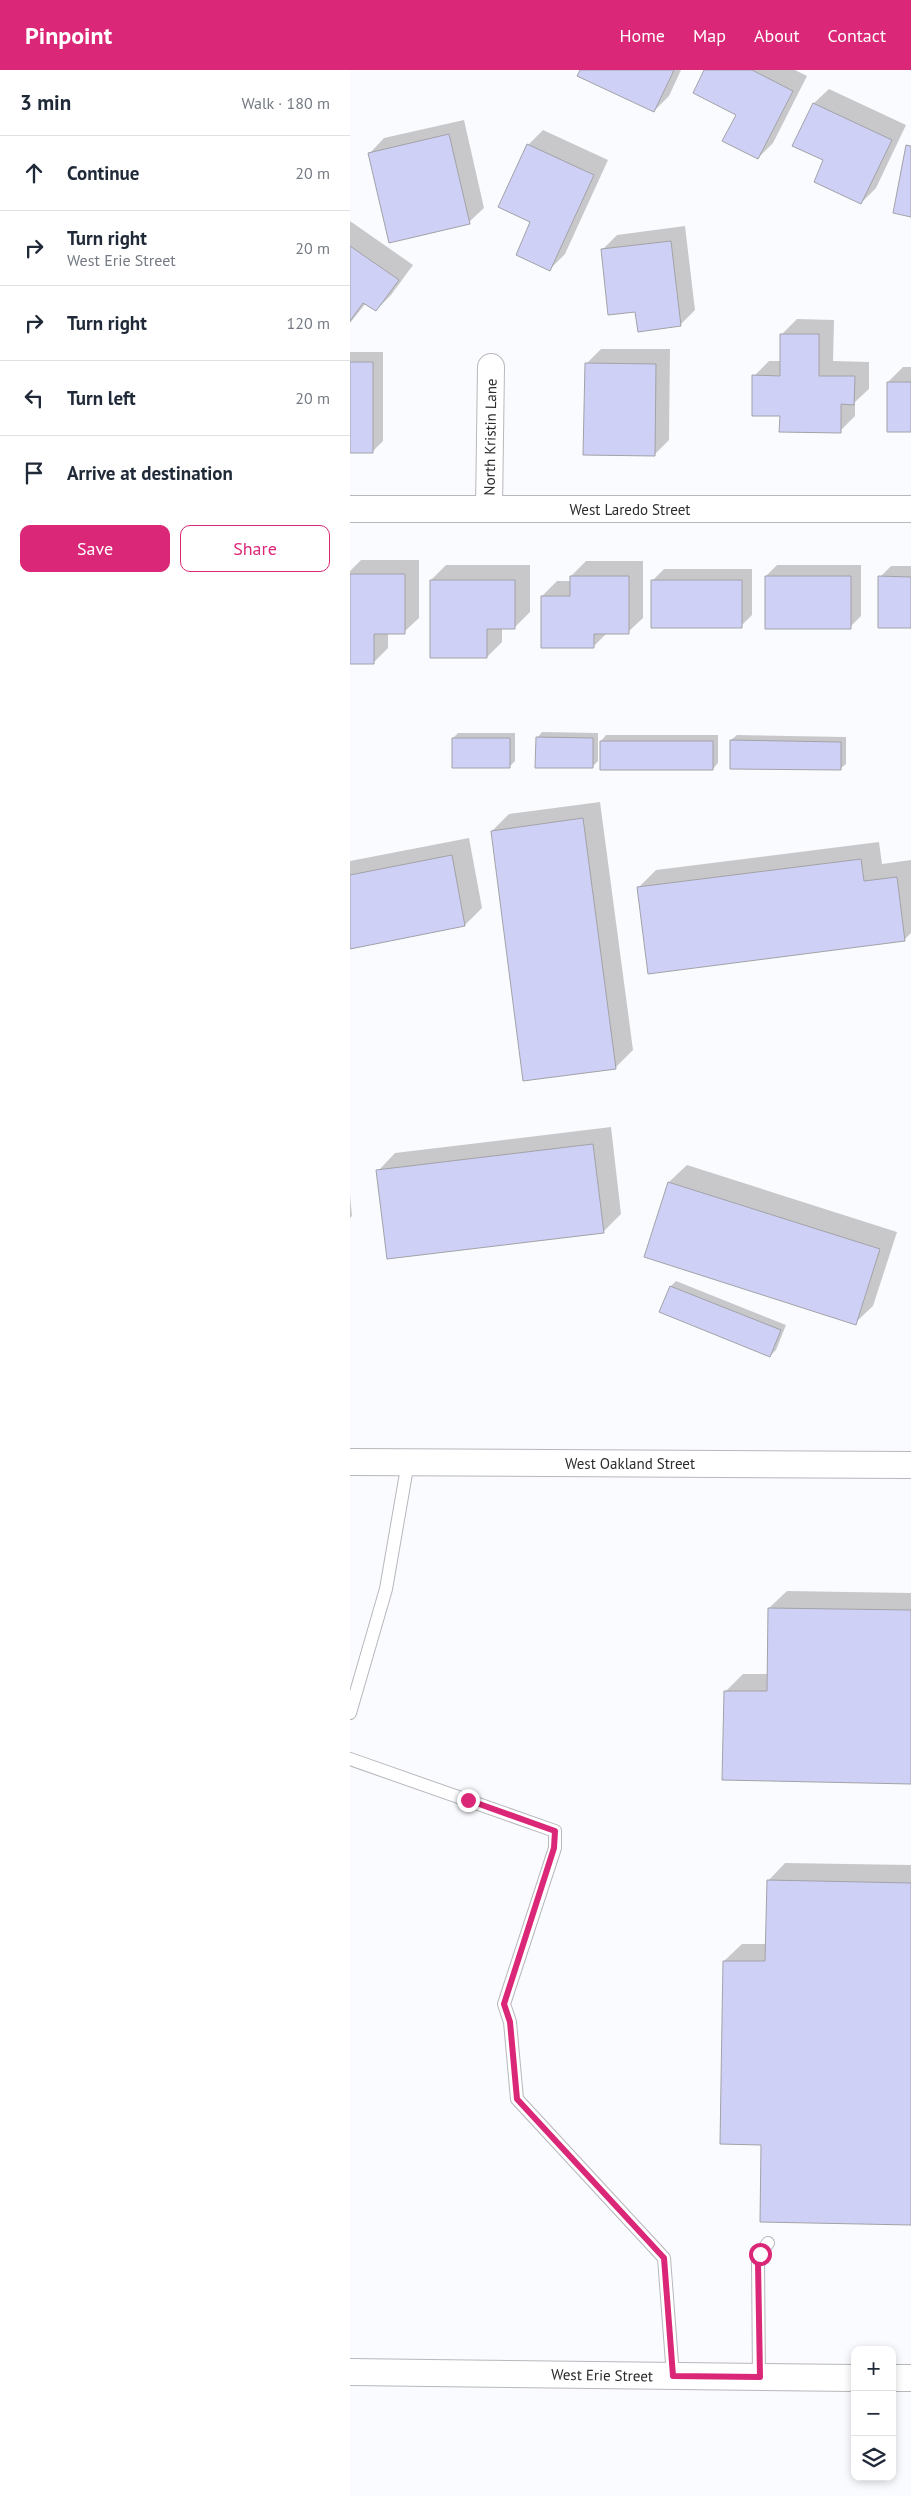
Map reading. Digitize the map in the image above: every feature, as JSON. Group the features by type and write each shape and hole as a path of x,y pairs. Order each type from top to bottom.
{"street":[{"name":"North Kristin Lane","path":"489,508 492,366"},
{"name":"West Laredo Street","path":"350,510 489,508 911,509"},
{"name":"West Oakland Street","path":"350,1462 911,1465"},
{"name":"West Erie Street","path":"350,2372 851,2378"},
{"path":"896,2378 911,2378"}],"lane":[{"path":"350,1713 386,1589 408,1462"},
{"path":"350,1759 555,1831 554,1848 504,2004 510,2022 517,2099 664,2258 673,2376"},
{"path":"760,2377 758,2262 760,2254 768,2243"}],"building":[{"path":"580,70 674,70 654,112 577,76"},
{"path":"704,70 752,70 793,91 758,159 722,141 736,115 693,93"},
{"path":"813,103 892,140 861,204 814,182 823,160 792,146"},
{"path":"449,134 470,224 389,243 368,153"},
{"path":"527,144 594,175 550,271 516,255 530,222 498,207"},
{"path":"906,145 911,146 911,217 893,213"},
{"path":"671,241 681,326 638,332 635,312 608,315 601,249"},
{"path":"350,246 399,280 376,311 363,303 350,321"},
{"path":"780,334 819,334 819,376 855,376 854,405 841,404 841,433 779,432 780,416 752,416 752,375 780,376"},
{"path":"350,362 373,362 373,453 350,453"},
{"path":"585,363 656,364 655,456 583,455"},
{"path":"887,382 911,382 911,432 887,432"},
{"path":"350,574 405,574 405,634 374,634 374,664 350,664"},
{"path":"570,576 629,576 629,634 594,634 594,648 541,648 541,596 570,596"},
{"path":"765,576 851,576 851,629 765,629"},
{"path":"878,576 911,577 911,628 878,628"},
{"path":"430,580 515,580 515,629 487,629 487,658 430,658"},
{"path":"651,580 742,580 742,628 651,628"},
{"path":"536,737 593,738 593,768 535,768"},
{"path":"452,738 510,738 510,768 452,768"},
{"path":"730,740 841,742 841,770 730,769"},
{"path":"600,741 713,741 713,770 600,770"},
{"path":"583,818 616,1069 523,1081 491,831"},
{"path":"452,855 465,926 350,949 350,875"},
{"path":"861,859 864,881 897,877 905,941 648,974 637,887"},
{"path":"593,1144 604,1233 387,1259 376,1170"},
{"path":"668,1182 880,1249 856,1325 644,1257"},
{"path":"670,1286 781,1330 770,1357 659,1312"},
{"path":"768,1608 911,1610 911,1784 722,1780 724,1691 767,1691"},
{"path":"767,1880 911,1883 911,2225 760,2222 761,2145 720,2144 723,1961 765,1961"}],"route":[{"path":"468,1800 555,1831 554,1848 504,2004 510,2022 517,2099 664,2258 673,2376 760,2377 758,2262 760,2254"}]}
